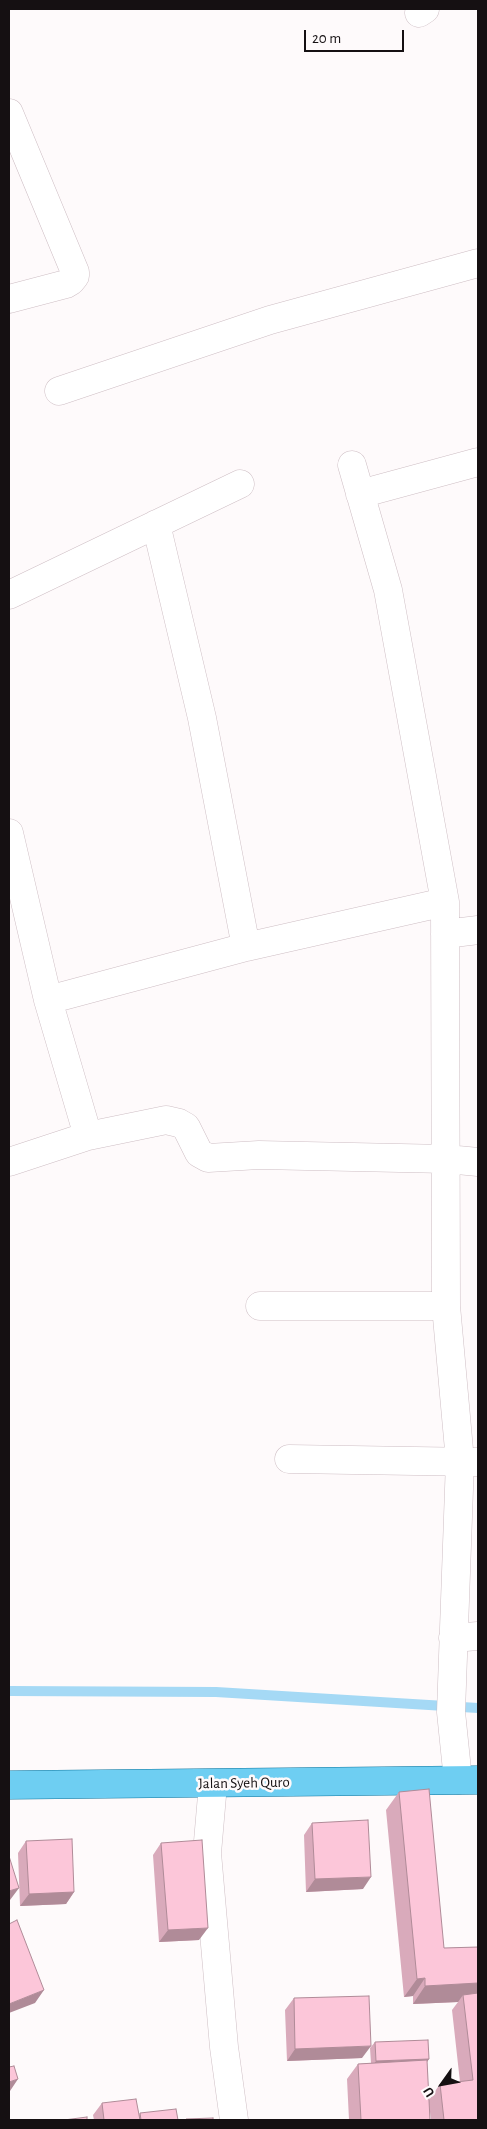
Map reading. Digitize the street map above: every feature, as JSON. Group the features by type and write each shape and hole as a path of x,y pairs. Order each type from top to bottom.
{"main road":[{"name":"Jalan Syeh Quro","path":"9,1785 468,1780"}],"street":[{"path":"9,114 75,272 71,282 9,299"},
{"path":"59,391 270,320 478,263"},
{"path":"360,494 478,462"},
{"path":"352,465 388,590 445,902 446,1306 469,1462 466,1637 454,1680 451,1712 468,1780"},
{"path":"9,595 240,484"},
{"path":"156,524 202,718 246,948"},
{"path":"9,833 48,1000 88,1136"},
{"path":"48,1000 246,948 445,902"},
{"path":"445,934 478,930"},
{"path":"9,1162 88,1136 166,1120 186,1127 199,1153 208,1158 259,1155 447,1159 478,1162"},
{"path":"260,1306 446,1306"},
{"path":"289,1459 469,1462"},
{"path":"213,1784 207,1852 220,2010 234,2120"}],"building":[{"path":"429,1789 444,1948 478,1947 478,1983 425,1986 425,1978 417,1979 399,1792"},
{"path":"368,1820 371,1877 315,1879 312,1823"},
{"path":"72,1839 74,1892 29,1894 26,1841"},
{"path":"202,1840 208,1928 168,1930 161,1843"},
{"path":"9,1856 19,1888 9,1891"},
{"path":"17,1920 44,1990 9,2004 9,1924"},
{"path":"478,1993 478,2120 444,2120 440,2084 473,2080 463,1995"},
{"path":"369,1996 371,2046 295,2049 294,1998"},
{"path":"428,2040 429,2059 376,2061 375,2042"},
{"path":"427,2060 430,2120 361,2120 358,2064"},
{"path":"14,2066 18,2079 9,2082 9,2067"},
{"path":"136,2099 140,2120 104,2120 102,2103"},
{"path":"176,2109 178,2120 141,2120 140,2113"},
{"path":"87,2117 87,2120 64,2120"},
{"path":"213,2118 213,2120 186,2120 186,2119"}],"waterway":[{"path":"9,1691 216,1692 478,1708"}]}
